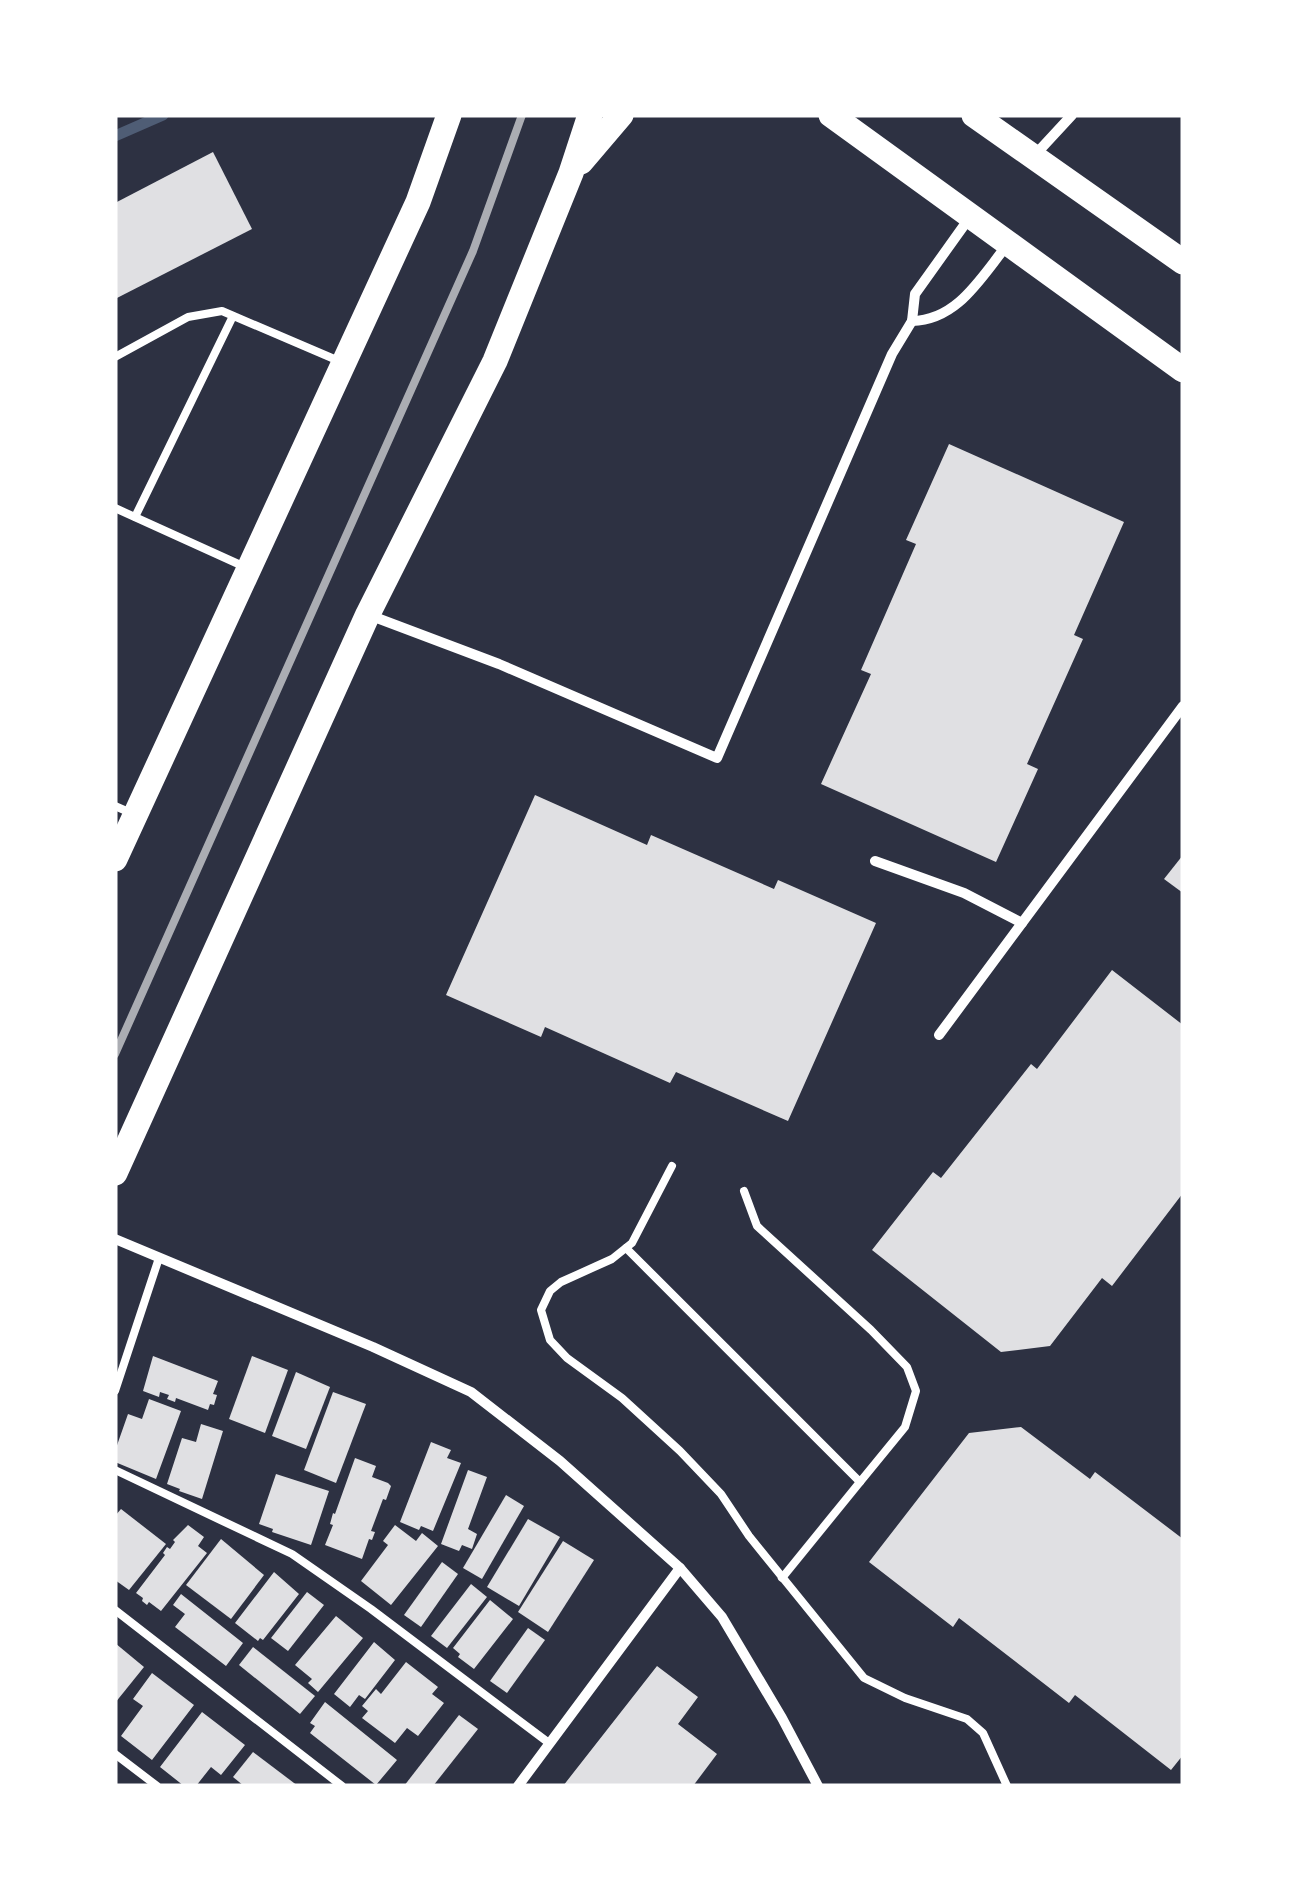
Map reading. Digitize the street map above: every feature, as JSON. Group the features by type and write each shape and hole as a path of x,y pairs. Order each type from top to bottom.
{"main road":[{"path":"115,859 125,810 249,568 418,202 449,115"},
{"path":"115,1174 368,614 495,362 571,174 590,115"},
{"path":"571,174 621,115"},
{"path":"831,115 1183,370"},
{"path":"974,115 1183,262"}],"street":[{"path":"1032,157 1072,115"},
{"path":"368,614 499,664 716,758 892,354 912,322 915,294 970,217"},
{"path":"912,322 936,318 959,304 1008,244"},
{"path":"939,1035 1183,706"},
{"path":"875,861 964,893 1022,923"},
{"path":"115,1239 471,1392 560,1461 680,1568 722,1617 782,1718 814,1784"},
{"path":"518,1786 680,1568"}],"lane":[{"path":"115,358 188,316 222,312 343,363"},
{"path":"135,517 233,316"},
{"path":"115,508 249,568"},
{"path":"672,1166 632,1243 612,1259 550,1290 541,1310 550,1340 680,1450 720,1494 749,1536 864,1678 967,1720 982,1734 1008,1786"},
{"path":"744,1190 757,1226 907,1367 916,1391 905,1427 782,1578"},
{"path":"626,1248 860,1482"},
{"path":"115,1391 159,1258"},
{"path":"115,1470 292,1554 549,1742"},
{"path":"115,1610 342,1786"},
{"path":"115,1754 156,1786"}],"building":[{"path":"213,152 252,229 115,299 115,203"},
{"path":"949,444 1124,522 1074,635 1083,639 1027,764 1038,769 996,862 821,784 871,674 861,670 916,544 906,540"},
{"path":"535,795 647,845 651,835 774,889 778,880 876,923 788,1121 676,1072 670,1083 545,1027 541,1037 446,995"},
{"path":"1183,855 1183,893 1164,879"},
{"path":"1112,970 1183,1025 1183,1193 1112,1286 1102,1278 1050,1346 1001,1352 872,1250 933,1172 941,1178 1031,1064 1037,1069"},
{"path":"153,1356 218,1381 214,1405 210,1404 208,1410 176,1398 175,1402 167,1399 169,1395 160,1392 159,1397 143,1391"},
{"path":"252,1356 288,1370 265,1433 229,1419"},
{"path":"296,1372 330,1387 306,1449 272,1436"},
{"path":"333,1392 366,1404 336,1483 304,1470"},
{"path":"149,1399 181,1411 156,1479 115,1462 128,1414 142,1419"},
{"path":"201,1424 223,1431 202,1499 167,1484 182,1438 196,1442"},
{"path":"1021,1427 1090,1479 1095,1472 1183,1539 1183,1755 1171,1770 1075,1695 1069,1703 959,1618 953,1627 869,1562 969,1433"},
{"path":"431,1442 451,1450 447,1458 461,1463 433,1531 400,1522"},
{"path":"355,1458 376,1466 372,1477 391,1486 362,1559 325,1545"},
{"path":"468,1470 487,1477 468,1529 477,1534 472,1549 462,1545 459,1551 441,1544"},
{"path":"276,1474 329,1491 311,1545 259,1524"},
{"path":"506,1495 524,1506 482,1579 463,1568"},
{"path":"121,1509 166,1544 129,1590 115,1580 115,1516"},
{"path":"528,1519 560,1537 519,1606 487,1587"},
{"path":"188,1525 204,1537 198,1546 207,1553 161,1611 149,1602 147,1605 136,1593 167,1547 170,1549"},
{"path":"395,1525 416,1541 422,1533 438,1546 391,1605 361,1581 388,1545 383,1541"},
{"path":"221,1539 264,1575 231,1619 186,1585"},
{"path":"563,1541 594,1560 548,1632 518,1612"},
{"path":"442,1562 458,1574 421,1627 404,1615"},
{"path":"274,1572 299,1594 263,1640 258,1641 235,1623"},
{"path":"471,1584 487,1597 447,1648 431,1636"},
{"path":"307,1592 324,1605 288,1651 271,1638"},
{"path":"181,1594 243,1643 226,1666 175,1627 185,1614 173,1605"},
{"path":"490,1600 513,1619 474,1669 453,1648"},
{"path":"336,1616 363,1638 318,1692 308,1683 312,1679 295,1665"},
{"path":"528,1628 545,1640 507,1693 490,1681"},
{"path":"374,1642 395,1660 365,1699 359,1695 350,1707 334,1694"},
{"path":"115,1643 144,1667 115,1703"},
{"path":"253,1647 315,1696 300,1714 239,1665"},
{"path":"406,1662 438,1687 432,1694 444,1703 418,1736 407,1728 395,1743 362,1718 368,1711 362,1706 376,1689 381,1694"},
{"path":"657,1666 698,1697 678,1724 717,1754 693,1786 563,1786"},
{"path":"152,1673 194,1705 152,1760 121,1736 143,1706 133,1699"},
{"path":"325,1702 397,1760 376,1785 310,1733 315,1726 310,1723"},
{"path":"202,1712 245,1745 221,1775 211,1767 196,1786 184,1786 160,1767"},
{"path":"459,1715 478,1729 433,1786 404,1786"},
{"path":"253,1752 298,1786 244,1786 233,1777"}],"waterway":[{"path":"115,136 163,115"}],"railway":[{"path":"115,1054 473,251 522,115"}]}
